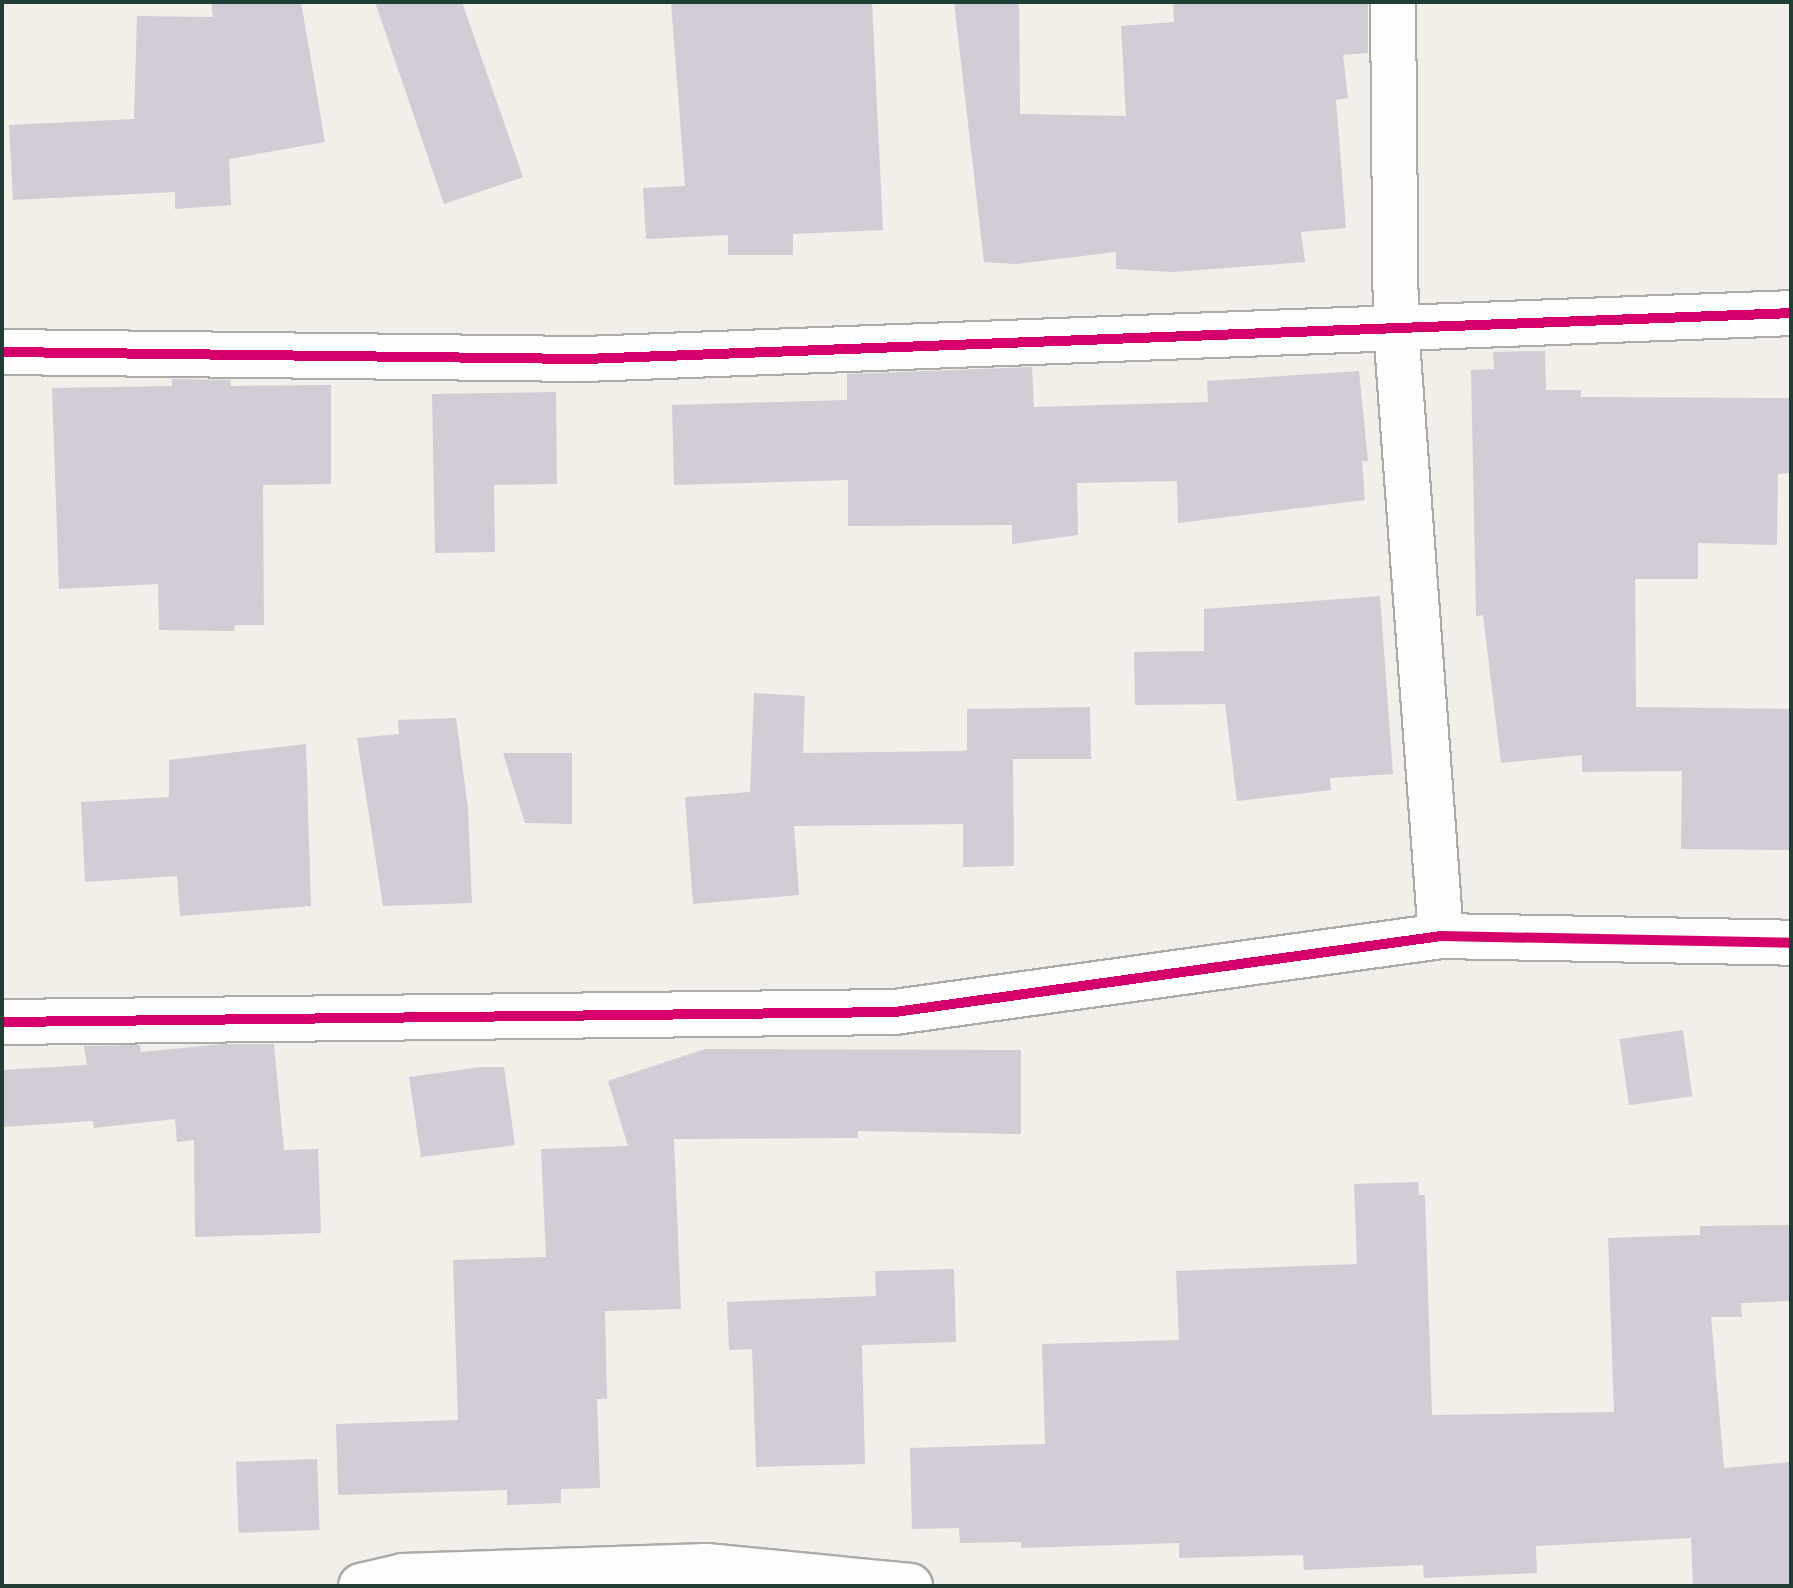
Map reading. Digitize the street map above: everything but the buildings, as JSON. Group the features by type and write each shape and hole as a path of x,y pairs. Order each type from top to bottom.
{"street":[{"path":"1393,2 1396,328 1441,936"},
{"path":"2,352 585,359 1791,313"},
{"path":"2,1022 895,1012 1441,936 1791,943"},
{"path":"361,1586 403,1576 706,1566 910,1586"}],"cycle path":[{"path":"2,352 585,359 1791,313"},
{"path":"2,1022 895,1012 1441,936 1791,943"}]}
